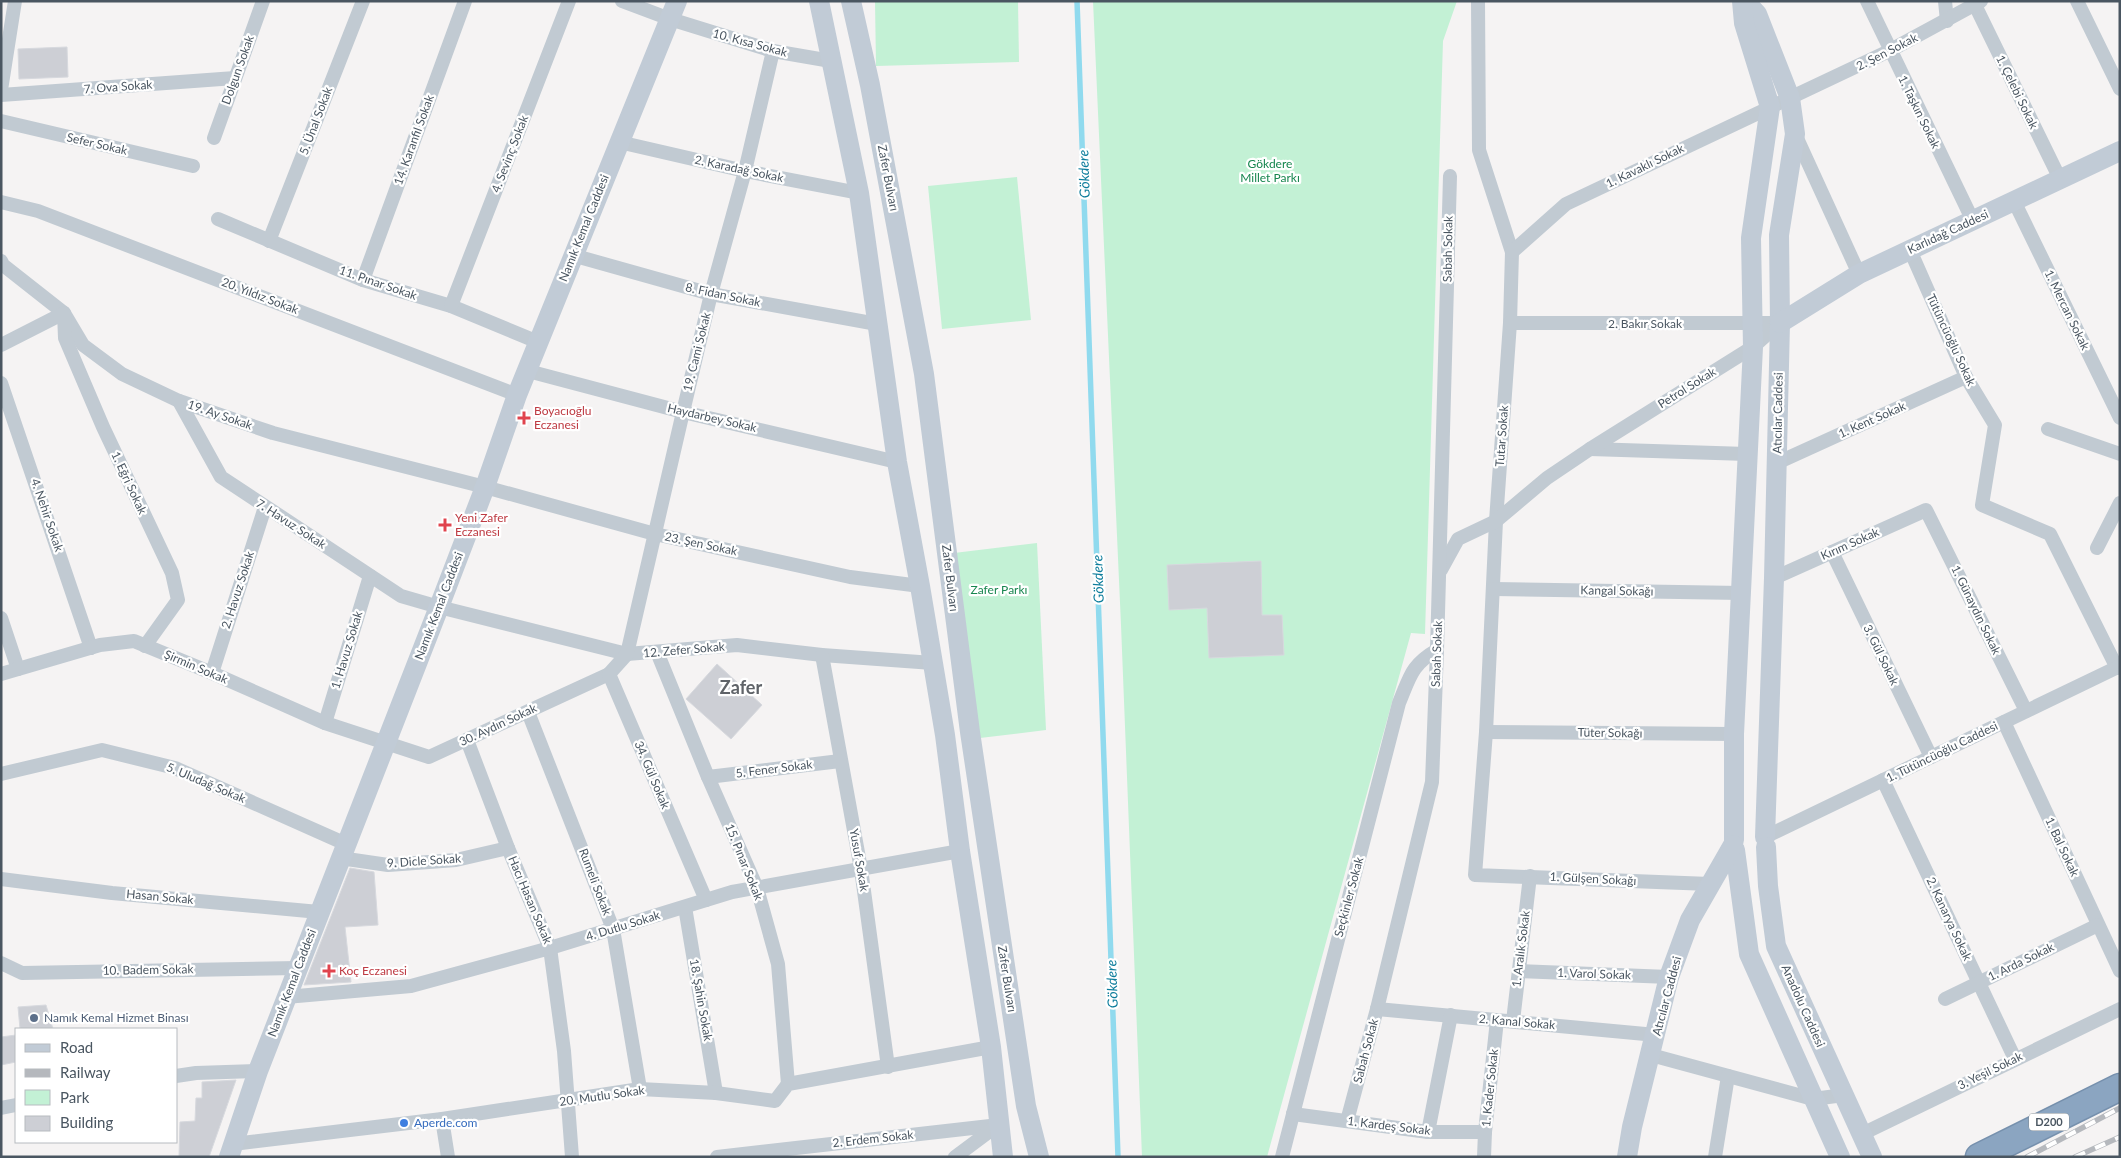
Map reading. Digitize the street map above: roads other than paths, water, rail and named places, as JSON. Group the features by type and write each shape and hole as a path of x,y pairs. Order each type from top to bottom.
{"highway":[{"name":"D200","path":"1979,1157 2120,1087"}],"main road":[{"path":"819,1 859,193 896,462 933,664 990,1047 1003,1157"},
{"name":"Zafer Bulvarı","path":"852,1 872,94 924,374 970,732 1026,1106 1039,1157"},
{"name":"Atıcılar Caddesi","path":"1743,1 1757,14 1790,98 1795,134 1780,235 1777,463 1765,842"},
{"name":"Atıcılar Caddesi","path":"1627,1157 1632,1127 1670,976 1690,920 1734,845 1734,734 1753,347 1751,238 1770,106 1744,23 1743,1"},
{"name":"Namık Kemal Caddesi","path":"231,1150 286,997 439,607 485,487 517,395 572,255 674,10"},
{"name":"Karlıdağ Caddesi","path":"1780,323 1859,274 2120,150"},
{"path":"1734,845 1743,858 1754,859 1763,853 1765,842"},
{"name":"Anadolu Caddesi","path":"1765,842 1776,946 1872,1157"},
{"path":"1734,845 1749,954 1840,1157"}],"street":[{"path":"1,90 5,44 15,1"},
{"name":"Dolgun Sokak","path":"214,138 263,1"},
{"name":"5. Ünal Sokak","path":"269,241 363,1"},
{"name":"14. Karanfil Sokak","path":"363,280 465,1"},
{"name":"4. Sevinç Sokak","path":"451,306 569,1"},
{"name":"10. Kısa Sokak","path":"622,1 674,10 773,51 831,61"},
{"name":"Tutar Sokak","path":"1475,875 1486,732 1496,520 1510,323 1512,252 1479,150 1478,1"},
{"name":"1. Taşkın Sokak","path":"1867,1 1973,221"},
{"path":"1945,1 1947,20"},
{"path":"2077,1 2120,89"},
{"name":"2. Şen Sokak","path":"1790,98 1890,51 1978,3"},
{"name":"1. Çelebi Sokak","path":"1978,3 2060,179"},
{"name":"19. Cami Sokak","path":"627,654 711,294 745,171 773,51"},
{"name":"7. Ova Sokak","path":"1,95 235,78"},
{"name":"1. Kavaklı Sokak","path":"1512,252 1566,204 1790,98"},
{"name":"Sefer Sokak","path":"1,121 193,166"},
{"path":"1795,134 1859,274"},
{"name":"2. Karadağ Sokak","path":"619,142 745,171 859,193"},
{"name":"Sabah Sokak","path":"1347,1121 1377,1009 1432,782 1450,176"},
{"name":"1. Mercan Sokak","path":"2014,201 2120,418"},
{"name":"20. Yıldız Sokak","path":"1,202 38,211 517,395"},
{"name":"11. Pınar Sokak","path":"218,219 363,280 451,306 538,342"},
{"name":"Tütüncüoğlu Sokak","path":"1910,250 1966,377 1995,425 1982,505 2050,534 2118,667"},
{"name":"8. Fidan Sokak","path":"572,255 711,294 876,324"},
{"name":"19. Ay Sokak","path":"1,261 64,313 83,345 122,374 179,401 273,433 485,487"},
{"path":"1,345 64,313"},
{"name":"1. Eğri Sokak","path":"64,313 65,338 103,427 172,573 178,600 145,646"},
{"name":"2. Bakır Sokak","path":"1510,323 1780,323"},
{"name":"Petrol Sokak","path":"1439,572 1458,540 1496,520 1547,478 1590,449 1753,347 1780,323"},
{"name":"Haydarbey Sokak","path":"528,371 683,412 896,462"},
{"name":"1. Kent Sokak","path":"1777,463 1966,377"},
{"name":"4. Nehir Sokak","path":"1,383 91,648"},
{"name":"7. Havuz Sokak","path":"179,401 221,477 401,596 439,607"},
{"path":"2048,429 2120,454"},
{"path":"1590,449 1747,454"},
{"name":"23. Şen Sokak","path":"485,487 655,534 850,577 920,586"},
{"path":"2097,548 2120,503"},
{"name":"2. Havuz Sokak","path":"212,673 265,507"},
{"name":"Kırım Sokak","path":"1774,578 1926,510"},
{"name":"1. Günaydın Sokak","path":"1926,510 2026,711"},
{"name":"3. Gül Sokak","path":"1832,552 1931,757"},
{"name":"1. Havuz Sokak","path":"325,723 370,576"},
{"name":"Kangal Sokağı","path":"1494,589 1741,593"},
{"name":"12. Zefer Sokak","path":"439,607 627,654 737,645 822,655 933,664"},
{"path":"1,618 18,669"},
{"name":"Şirmin Sokak","path":"1,674 91,648 134,641 325,723 385,743"},
{"name":"Seçkinler Sokak","path":"1282,1157 1399,703 1415,668 1422,659 1437,650"},
{"name":"15. Pınar Sokak","path":"657,652 708,777 757,888 778,964 788,1084"},
{"path":"609,674 627,654"},
{"name":"Yusuf Sokak","path":"822,655 861,869 888,1067"},
{"name":"1. Tütüncüoğlu Caddesi","path":"1765,842 1883,780 2118,667"},
{"name":"30. Aydın Sokak","path":"385,743 429,757 609,674"},
{"name":"34. Gül Sokak","path":"609,674 706,900"},
{"name":"Rumeli Sokak","path":"528,712 613,929 640,1089"},
{"name":"1. Bal Sokak","path":"2004,722 2120,971"},
{"name":"Tüter Sokağı","path":"1486,732 1734,734"},
{"name":"Hacı Hasan Sokak","path":"467,740 508,848 550,948 564,1051 572,1157"},
{"name":"5. Uludağ Sokak","path":"1,774 102,750 175,768 343,851"},
{"name":"5. Fener Sokak","path":"708,777 840,760"},
{"name":"2. Kanarya Sokak","path":"1883,780 2015,1058"},
{"name":"9. Dicle Sokak","path":"343,851 388,865 456,860 508,848"},
{"name":"4. Dutlu Sokak","path":"286,997 411,986 550,948 706,900 757,888 960,851"},
{"name":"1. Gülşen Sokağı","path":"1475,875 1710,884"},
{"name":"1. Aralık Sokak","path":"1513,1021 1530,876"},
{"name":"Hasan Sokak","path":"1,878 112,892 319,912"},
{"name":"18. Şahin Sokak","path":"685,907 716,1093"},
{"name":"1. Arda Sokak","path":"1945,999 2098,925"},
{"name":"10. Badem Sokak","path":"1,963 22,973 297,968"},
{"name":"1. Varol Sokak","path":"1519,971 1670,976"},
{"name":"2. Kanal Sokak","path":"1377,1009 1656,1035"},
{"name":"3. Yeşil Sokak","path":"1862,1134 2015,1058 2120,1009"},
{"path":"1428,1132 1451,1015"},
{"name":"1. Kader Sokak","path":"1484,1157 1484,1132 1497,1020"},
{"path":"788,1084 990,1047"},
{"path":"1651,1055 1813,1099 1844,1095"},
{"path":"178,1076 258,1071"},
{"path":"1715,1157 1728,1076"},
{"name":"20. Mutlu Sokak","path":"231,1150 640,1089 716,1093 775,1101 788,1084"},
{"path":"1,1108 15,1105"},
{"name":"1. Kardeş Sokak","path":"1294,1114 1428,1132 1484,1132"},
{"path":"442,1118 448,1157"},
{"path":"955,1157 999,1125"},
{"name":"2. Erdem Sokak","path":"717,1157 999,1125"}],"waterway":[{"name":"Gökdere","path":"1077,1 1118,1157"}],"railway":[{"path":"2027,1157 2120,1108"},
{"path":"2075,1157 2120,1137"}],"place":[{"name":"Boyacıoğlu Eczanesi","path":"524,418"},
{"name":"Yeni Zafer Eczanesi","path":"445,525"},
{"name":"Koç Eczanesi","path":"329,971"},
{"name":"Namık Kemal Hizmet Binası","path":"34,1018"},
{"name":"Aperde.com","path":"404,1123"}],"district":[{"name":"Zafer","path":"741,688"}],"park label":[{"name":"Gökdere Millet Parkı","path":"1270,171"},
{"name":"Zafer Parkı","path":"999,590"}]}
